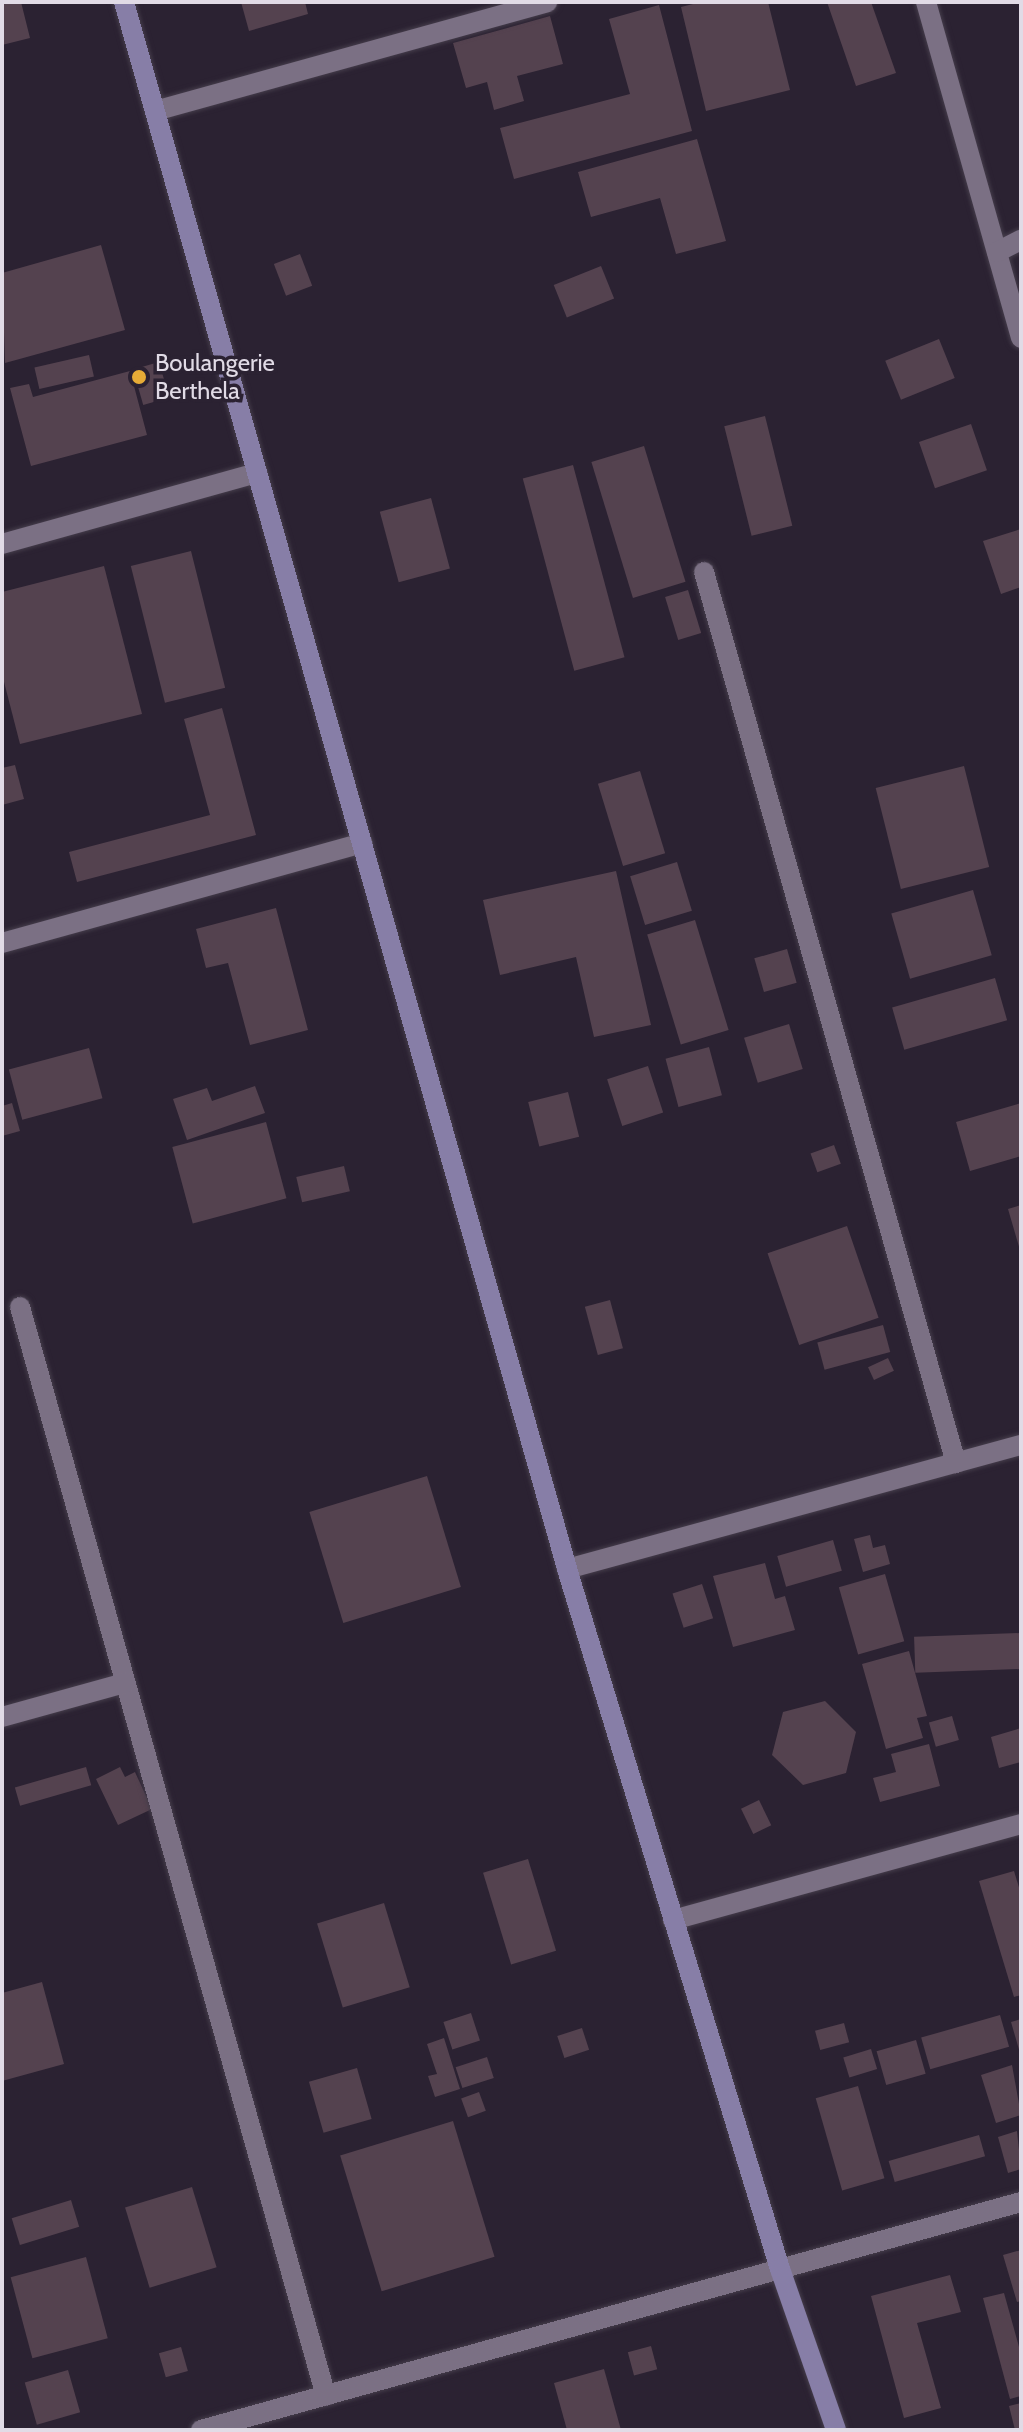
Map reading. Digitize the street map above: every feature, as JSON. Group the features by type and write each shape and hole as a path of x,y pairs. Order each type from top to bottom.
{"main road":[{"path":"124,2 567,1569 780,2269 836,2430"}],"street":[{"path":"155,111 547,2"},
{"path":"926,2 1021,338"},
{"path":"997,252 1021,240"},
{"path":"2,544 257,473"},
{"path":"704,572 956,1463"},
{"path":"2,943 362,843"},
{"path":"20,1307 326,2396"},
{"path":"567,1569 1021,1445"},
{"path":"2,1717 125,1683"},
{"path":"673,1920 1021,1824"},
{"path":"201,2430 1021,2202"}],"building":[{"path":"2,2 21,2 30,38 2,45"},
{"path":"241,2 305,2 308,14 249,31"},
{"path":"701,2 768,2 790,90 706,111 681,7"},
{"path":"827,2 871,2 896,73 856,86"},
{"path":"659,5 692,131 514,179 500,128 630,94 609,19"},
{"path":"550,16 563,64 517,76 524,101 494,110 487,82 466,88 453,43"},
{"path":"697,139 726,241 676,254 660,198 591,217 578,172"},
{"path":"101,245 125,330 5,363 2,273"},
{"path":"300,254 312,286 286,296 274,264"},
{"path":"601,266 614,298 567,318 554,285"},
{"path":"939,339 955,378 901,400 885,361"},
{"path":"89,355 94,376 39,389 34,368"},
{"path":"159,362 169,398 143,405 133,369"},
{"path":"130,371 147,435 31,466 10,388 29,384 33,397"},
{"path":"765,416 792,526 752,536 724,426"},
{"path":"971,424 987,470 935,488 919,442"},
{"path":"644,446 686,582 633,598 591,462"},
{"path":"573,465 625,657 574,671 523,478"},
{"path":"431,498 450,569 399,582 380,512"},
{"path":"1021,529 1021,587 1001,594 983,541"},
{"path":"191,551 225,688 165,703 131,566"},
{"path":"104,566 142,714 20,744 2,674 2,592"},
{"path":"688,590 701,633 678,640 665,597"},
{"path":"222,708 256,835 77,882 69,852 210,815 184,719"},
{"path":"15,765 24,799 2,805 2,768"},
{"path":"964,766 989,867 901,889 876,788"},
{"path":"640,771 665,853 623,866 598,784"},
{"path":"677,862 692,911 645,925 630,876"},
{"path":"616,871 651,1025 594,1037 576,957 500,975 483,900"},
{"path":"973,890 992,955 910,979 891,913"},
{"path":"276,908 308,1030 250,1045 228,963 206,968 196,929"},
{"path":"695,920 729,1030 681,1045 647,935"},
{"path":"787,949 797,983 764,992 754,958"},
{"path":"995,978 1007,1020 904,1050 892,1007"},
{"path":"789,1024 803,1069 758,1083 744,1038"},
{"path":"709,1047 722,1095 678,1107 666,1059"},
{"path":"89,1048 102,1098 22,1120 9,1069"},
{"path":"648,1066 663,1113 622,1126 607,1079"},
{"path":"255,1086 265,1113 187,1140 173,1099 207,1088 212,1101"},
{"path":"568,1092 579,1137 539,1147 528,1102"},
{"path":"12,1103 20,1131 2,1136 2,1106"},
{"path":"1021,1103 1021,1156 970,1171 956,1122"},
{"path":"266,1122 286,1198 193,1223 172,1147"},
{"path":"834,1145 841,1164 817,1172 811,1154"},
{"path":"344,1166 350,1191 302,1202 296,1177"},
{"path":"1021,1205 1021,1250 1020,1250 1008,1209"},
{"path":"847,1226 879,1318 799,1345 768,1253"},
{"path":"610,1300 623,1348 598,1355 585,1307"},
{"path":"883,1325 890,1352 825,1370 817,1343"},
{"path":"888,1358 894,1371 874,1380 868,1367"},
{"path":"427,1476 461,1587 343,1623 309,1512"},
{"path":"870,1535 873,1548 885,1545 890,1564 863,1572 854,1539"},
{"path":"833,1540 842,1571 786,1587 777,1556"},
{"path":"765,1563 775,1599 785,1596 795,1630 733,1647 713,1576"},
{"path":"885,1574 904,1641 858,1655 839,1587"},
{"path":"702,1584 713,1618 684,1628 673,1594"},
{"path":"1020,1633 1021,1669 915,1673 914,1637"},
{"path":"909,1651 927,1716 917,1718 923,1738 886,1749 862,1664"},
{"path":"825,1701 856,1732 846,1773 803,1785 772,1755 783,1712"},
{"path":"952,1716 959,1740 936,1747 929,1723"},
{"path":"1021,1728 1021,1762 999,1768 991,1737"},
{"path":"929,1744 940,1786 880,1802 873,1778 896,1772 891,1754"},
{"path":"86,1767 91,1785 20,1806 15,1787"},
{"path":"120,1767 125,1777 135,1772 152,1809 118,1825 96,1779"},
{"path":"759,1800 771,1825 753,1834 741,1809"},
{"path":"528,1859 556,1951 511,1965 483,1873"},
{"path":"1014,1871 1021,1894 1021,1995 1014,1997 979,1881"},
{"path":"384,1903 410,1987 343,2008 317,1923"},
{"path":"42,1982 64,2064 2,2081 2,1993"},
{"path":"471,2013 480,2041 452,2050 443,2022"},
{"path":"1000,2015 1009,2047 930,2069 921,2038"},
{"path":"1021,2019 1021,2053 1020,2053 1011,2022"},
{"path":"844,2023 849,2042 820,2050 815,2031"},
{"path":"582,2028 589,2050 564,2058 557,2036"},
{"path":"444,2038 460,2089 435,2097 428,2076 437,2074 427,2044"},
{"path":"916,2040 926,2074 886,2085 877,2051"},
{"path":"871,2049 877,2069 849,2078 843,2057"},
{"path":"487,2057 494,2078 462,2088 456,2067"},
{"path":"1012,2065 1021,2115 996,2123 981,2075"},
{"path":"357,2068 372,2119 324,2133 309,2082"},
{"path":"858,2086 884,2178 842,2190 816,2098"},
{"path":"479,2092 486,2111 468,2117 461,2098"},
{"path":"453,2121 495,2257 382,2291 340,2155"},
{"path":"1017,2131 1021,2169 1008,2173 998,2137"},
{"path":"979,2135 985,2156 895,2182 889,2161"},
{"path":"192,2187 217,2267 150,2288 125,2207"},
{"path":"71,2200 79,2227 20,2245 12,2218"},
{"path":"1021,2250 1021,2301 1017,2302 1003,2255"},
{"path":"86,2257 108,2338 32,2358 11,2277"},
{"path":"950,2275 961,2312 917,2323 941,2408 904,2418 871,2296"},
{"path":"1004,2293 1021,2354 1021,2396 1010,2399 983,2298"},
{"path":"651,2346 657,2369 634,2375 628,2352"},
{"path":"181,2347 188,2371 166,2377 159,2353"},
{"path":"604,2369 621,2430 567,2430 554,2383"},
{"path":"68,2370 80,2412 37,2425 25,2382"},
{"path":"1021,2403 1021,2428 1015,2430 1009,2406"}],"place":[{"name":"Boulangerie Berthela","path":"139,377"}]}
